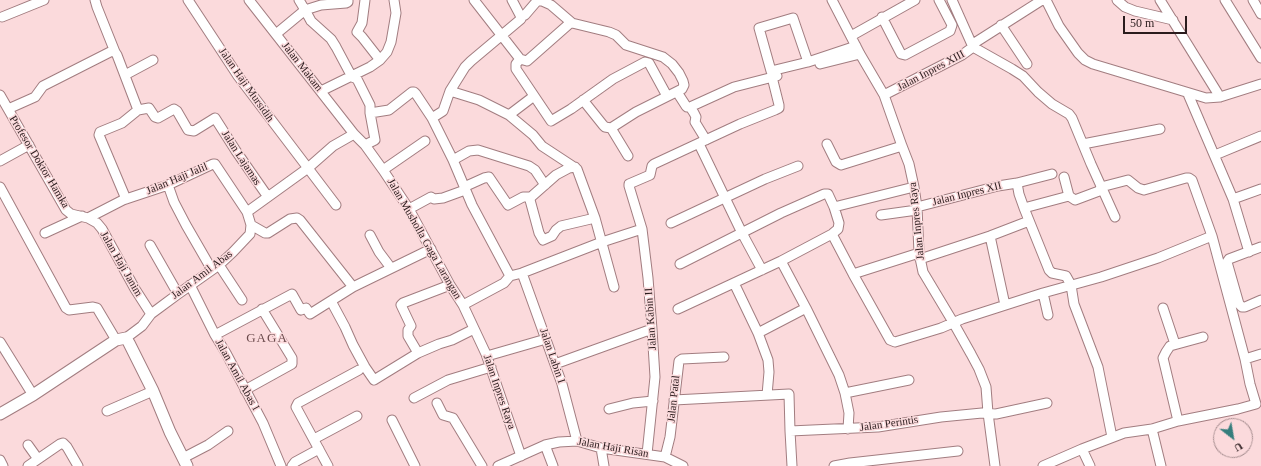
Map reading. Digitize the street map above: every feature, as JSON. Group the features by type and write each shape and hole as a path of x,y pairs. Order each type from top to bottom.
{"street":[{"path":"2,17 44,0"},
{"path":"95,0 96,7 113,51 117,55 138,110 122,123 100,132 99,135 126,199"},
{"name":"Jalan Haji Mursidih","path":"188,0 238,76 336,205"},
{"name":"Jalan Makam","path":"250,0 354,134"},
{"path":"300,0 311,22 333,42 352,77 357,79 370,105 375,140 365,146"},
{"path":"276,34 305,10 321,5 346,3 348,0"},
{"path":"365,0 362,23 357,32 380,60"},
{"path":"321,91 370,67 388,52 391,46 396,13 395,0"},
{"path":"474,0 520,59 527,61 572,23"},
{"path":"512,0 521,16"},
{"name":"Jalan Inpres Raya","path":"832,0 858,50 884,95 909,164 917,208 919,256 923,272 979,369 986,387 995,466"},
{"path":"851,36 882,17 915,0"},
{"path":"882,17 901,54 905,55 950,31 952,25 939,0"},
{"name":"Jalan Inpres XIII","path":"884,95 962,55 974,47 952,0"},
{"path":"1042,0 976,42 974,47 1023,76 1052,104 1069,114 1075,122 1101,187 1115,217"},
{"path":"1046,0 1059,26 1085,60 1093,64 1188,94 1206,98 1220,97 1261,84"},
{"path":"1117,0 1125,7 1135,11 1173,20"},
{"path":"1160,0 1220,97"},
{"path":"1225,0 1261,58"},
{"path":"1253,0 1261,14"},
{"path":"432,118 443,111 450,91 471,60 519,21 521,16 525,15 537,1 542,1 551,5 572,23 609,32 616,35 626,45 663,57 672,64 679,73 684,87 677,92 636,112 610,128"},
{"path":"808,62 793,18 759,28 771,72 858,50"},
{"path":"1001,25 1027,64"},
{"path":"690,107 734,87 772,78 858,50"},
{"path":"8,109 35,97 43,86 113,51"},
{"path":"520,59 516,64 516,69 551,121 619,76 645,62 649,63 667,96"},
{"path":"125,75 153,60"},
{"path":"702,142 779,108 772,78"},
{"path":"450,91 479,100 509,115 533,135 542,146 575,167 595,218 614,287"},
{"path":"370,113 389,110 414,92 432,118 465,188 510,276"},
{"path":"677,92 686,106 690,107 696,117 695,122 702,142 726,198 742,233 762,270"},
{"path":"1188,94 1233,199 1249,252"},
{"name":"Profesor Doktor Hamka","path":"0,95 66,210 71,214 85,217"},
{"path":"509,115 534,96"},
{"path":"583,100 603,125 610,128 628,156"},
{"name":"Jalan Lajamas","path":"138,110 149,108 155,117 158,118 174,109 177,111 188,130 194,131 215,118 268,197"},
{"path":"1083,144 1160,129"},
{"path":"353,287 300,220 297,218 290,219 268,233 265,233 251,225 246,212 308,168 333,146 354,134"},
{"name":"Jalan Musholla Gaga Larangan","path":"354,134 383,170 409,209 474,329"},
{"path":"1215,154 1261,136"},
{"path":"383,170 425,141"},
{"name":"Jalan Kabin II","path":"647,454 655,377 652,329 642,229 629,186 630,183 650,175 654,164 702,142"},
{"path":"827,144 836,162 840,164 902,146"},
{"path":"0,161 29,145"},
{"path":"453,160 470,151 478,150 529,166 535,170 545,185"},
{"name":"Jalan Haji Jalil","path":"85,217 126,199 168,185 211,164 215,164 246,212"},
{"path":"671,223 765,179 798,166"},
{"path":"409,209 431,197 434,199 443,198 489,177 508,206 523,197 531,196 556,175 569,168 575,167"},
{"name":"Jalan Inpres XII","path":"881,214 917,208 998,186 1052,174"},
{"path":"1043,466 1124,433 1152,429 1178,421 1238,409 1258,403 1250,384 1245,359 1212,236 1193,184 1189,178 1144,190 1138,188 1128,180 1101,187 1098,191 1075,200 1069,196 1064,177"},
{"path":"1017,183 1024,208 1050,270 1052,273 1066,276 1071,285 1074,304 1098,367 1112,437"},
{"path":"168,185 174,202 186,225 216,268 242,300"},
{"path":"0,187 66,308 69,310 93,307 97,308 121,339 129,343 185,462 228,431"},
{"path":"834,207 914,187"},
{"path":"1233,199 1261,188"},
{"path":"678,309 781,261 832,234 838,229 839,223 834,207 828,194 824,194 680,264"},
{"path":"531,196 530,200 539,233 543,240 552,236 561,226 595,218"},
{"path":"1024,208 1069,196"},
{"path":"45,233 85,217"},
{"name":"Jalan Haji Janim","path":"85,217 97,222 102,229 135,289 151,314"},
{"path":"853,274 990,236 1029,221"},
{"name":"Jalan Amil Abas","path":"121,339 142,326 151,314 216,268 250,234 251,225"},
{"path":"462,305 504,283 510,276 522,274 602,242 642,229"},
{"path":"832,234 890,340 895,342 1043,293 1101,278 1212,236"},
{"path":"370,235 379,252 391,268"},
{"path":"990,236 1005,305"},
{"path":"150,245 178,294"},
{"path":"1261,247 1228,259 1227,262 1240,306 1245,306 1261,300"},
{"path":"215,335 292,294 301,310 306,308 310,314 353,287 431,249"},
{"path":"781,261 835,365 845,393 849,414 848,429"},
{"name":"Jalan Labin I","path":"522,274 555,364 566,398 577,441"},
{"path":"734,283 758,333 768,360 769,372 767,395"},
{"name":"Jalan Amil Abas I","path":"190,285 215,335 263,423 281,466"},
{"path":"418,354 408,336 408,330 411,326 401,305 450,285"},
{"path":"1043,293 1048,315"},
{"path":"331,301 345,327 352,345 374,380 418,354 474,329"},
{"path":"1234,317 1261,307"},
{"path":"758,333 806,308"},
{"path":"1163,308 1175,344"},
{"path":"246,390 292,364 292,358 262,309"},
{"name":"Jalan Inpres Raya","path":"474,329 488,356 521,456"},
{"path":"555,364 652,329"},
{"path":"1178,421 1163,358 1170,346 1203,337"},
{"path":"0,414 33,395 121,339"},
{"path":"488,356 546,340"},
{"path":"0,342 33,395"},
{"path":"1245,359 1261,354"},
{"name":"Jalan Patal","path":"666,457 670,437 679,361 682,359 724,357"},
{"path":"414,398 448,380 491,367"},
{"path":"328,466 296,407 298,403 359,370"},
{"path":"845,393 909,380"},
{"path":"107,411 153,392"},
{"path":"674,400 789,394 792,466"},
{"path":"608,408 653,401"},
{"path":"437,403 443,415 453,418 482,466"},
{"name":"Jalan Perintis","path":"790,431 878,427 941,416 988,413 996,414 1047,403"},
{"path":"314,439 356,416"},
{"path":"392,420 415,466"},
{"path":"1152,429 1161,466"},
{"name":"Jalan Haji Risan","path":"498,466 546,445 559,442 577,441 601,448 666,457 683,466"},
{"path":"28,466 63,443 78,466"},
{"path":"28,445 38,459"},
{"path":"546,445 553,466"},
{"path":"601,448 604,466"},
{"path":"292,466 295,462 319,449"},
{"path":"1082,449 1090,466"},
{"path":"834,466 958,451"},
{"path":"0,460 4,466"}],"district":[{"name":"GAGA","path":"267,339"}]}
